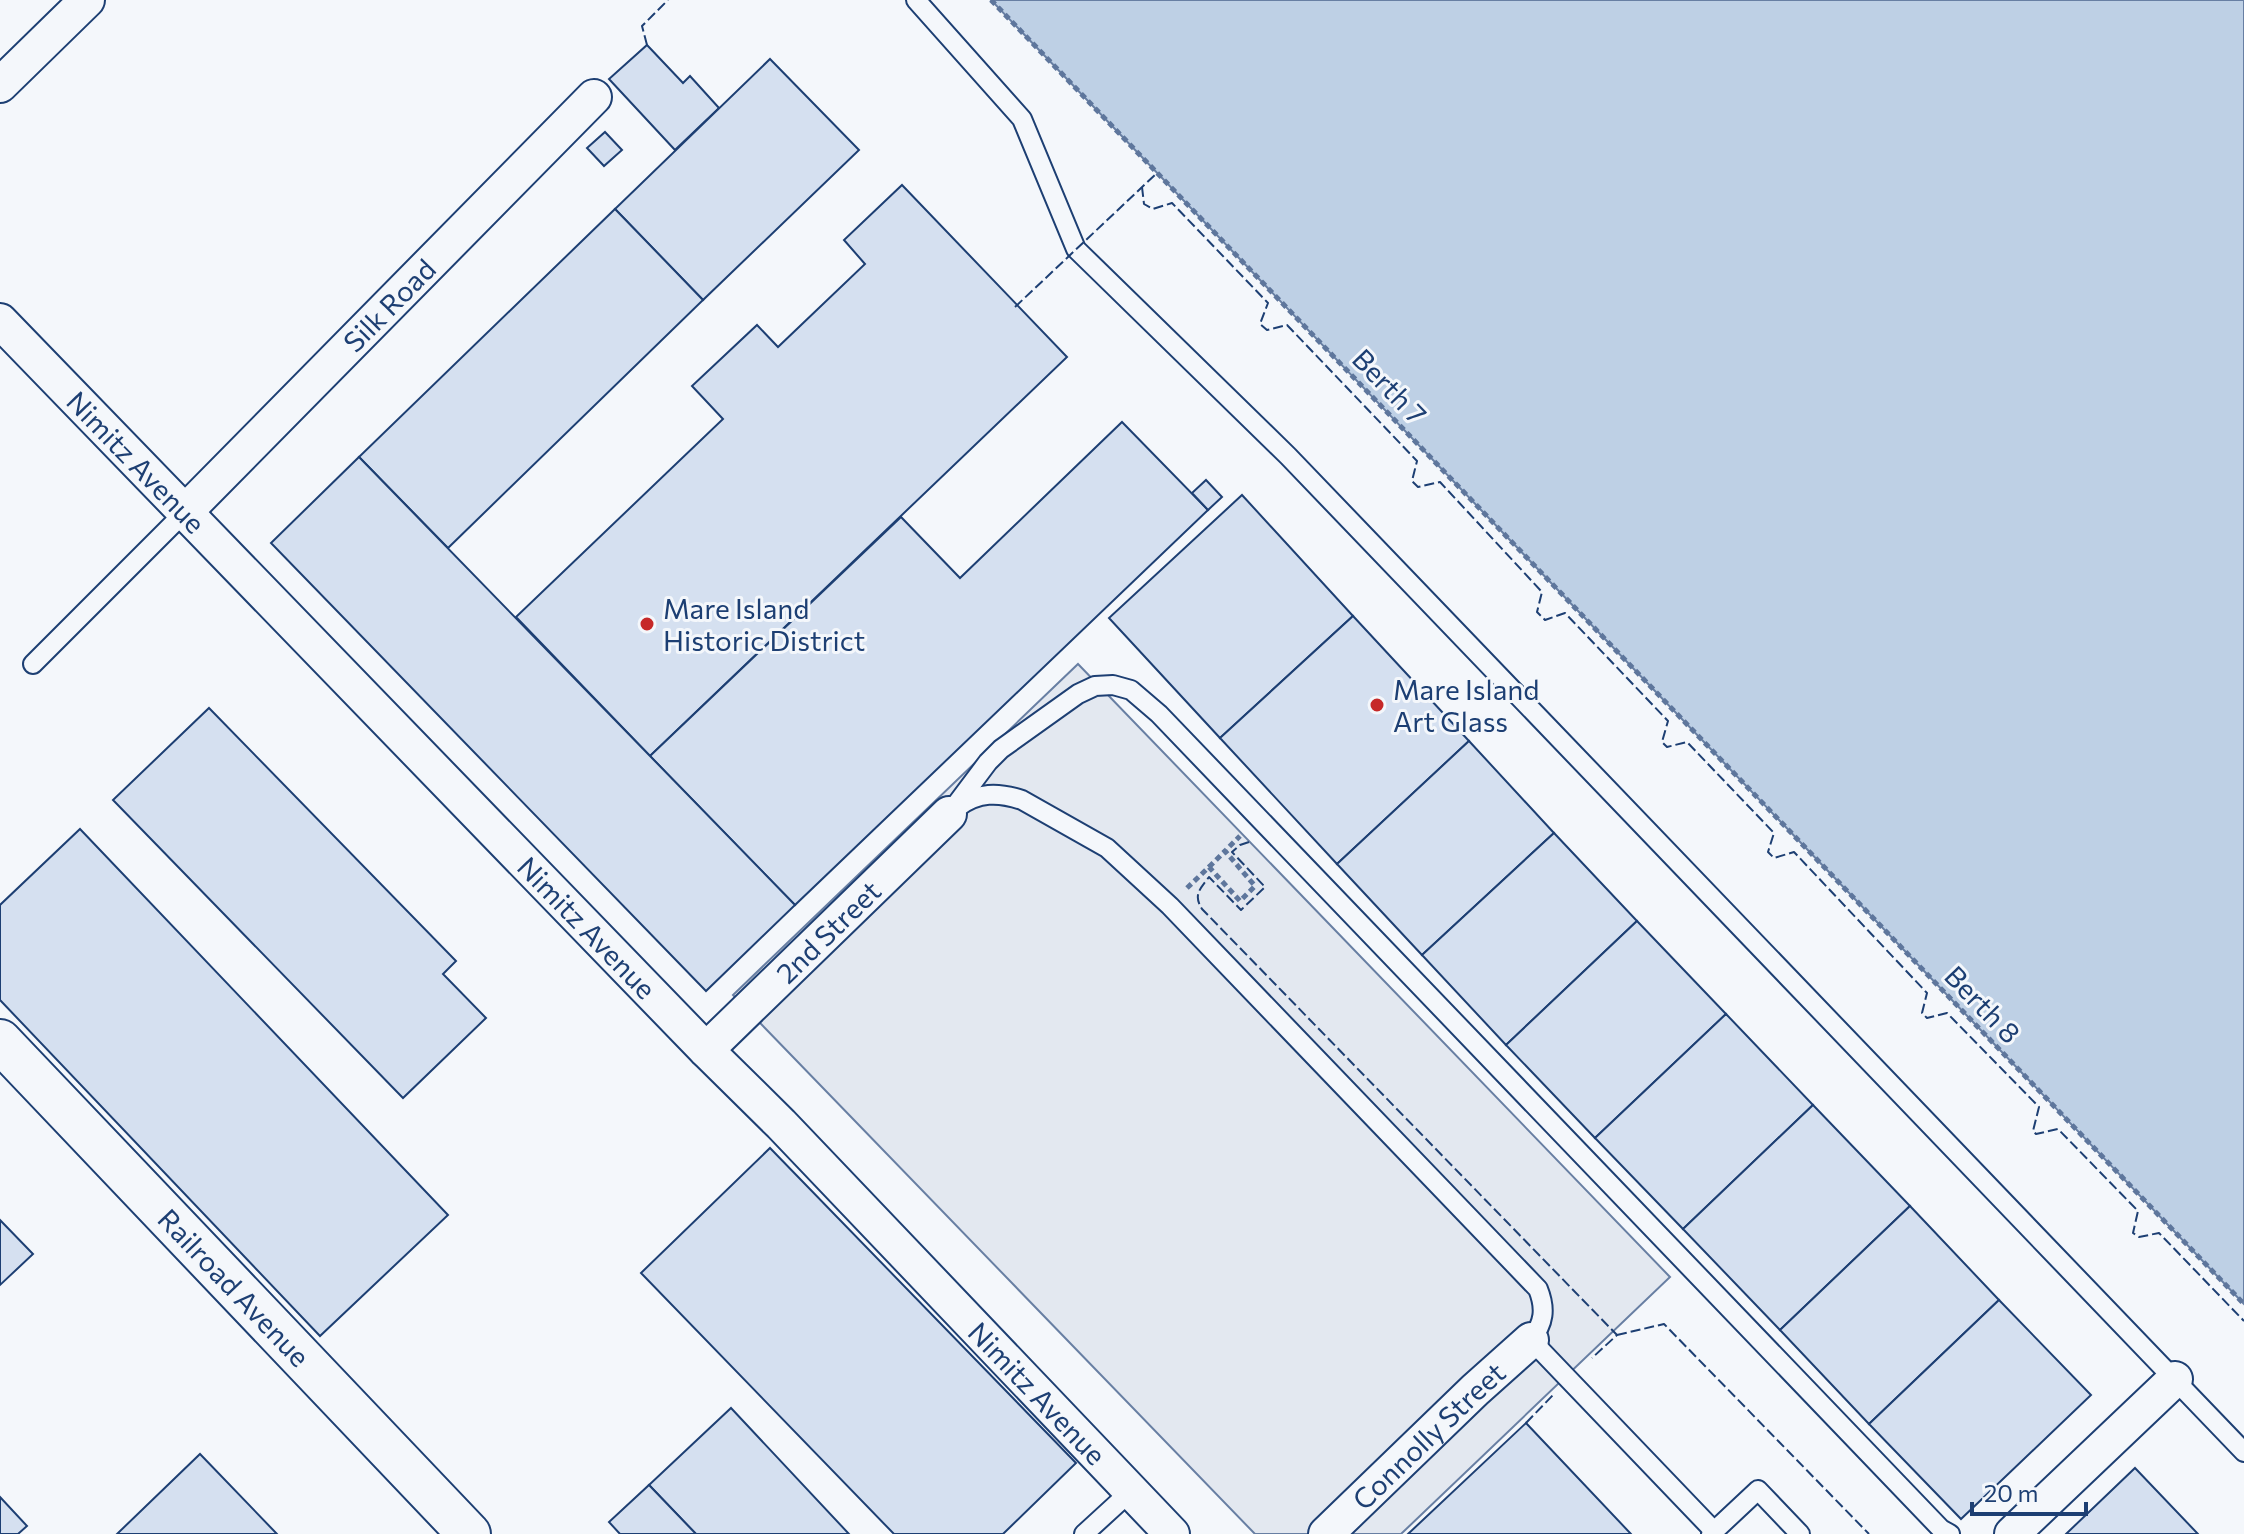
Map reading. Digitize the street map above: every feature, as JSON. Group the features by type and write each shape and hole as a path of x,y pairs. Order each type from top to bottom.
{"street":[{"path":"0,85 87,0"},
{"name":"Silk Road","path":"184,513 594,97"},
{"name":"Nimitz Avenue","path":"0,321 781,1124 1172,1534"},
{"name":"2nd Street","path":"706,1050 949,814"},
{"name":"Railroad Avenue","path":"0,1041 469,1534"},
{"name":"Connolly Street","path":"1326,1534 1531,1340"},
{"path":"2012,1534 2175,1379"}],"lane":[{"path":"916,0 1022,119 1076,249 1288,456 2244,1452"},
{"path":"33,664 184,513"},
{"path":"949,814 1001,749 1078,694 1095,686 1113,685 1131,690 1145,700 1941,1529 1950,1534"},
{"path":"949,814 969,799 985,794 1010,796 1107,848 1170,906 1538,1289 1543,1320 1531,1340 1712,1532 1758,1490 1800,1534"},
{"path":"1084,1534 1131,1491"}],"path":[{"name":"Berth 7","path":"991,0 1693,731"},
{"name":"Berth 8","path":"1693,731 2244,1304"},
{"path":"1170,906 1259,818"},
{"path":"1209,867 1240,901 1255,886 1225,851"}],"shaded area":[{"path":"1078,664 1670,1277 1401,1534 1255,1534 733,995"}],"water":[{"path":"991,0 2244,0 2244,1304"}],"building":[{"path":"647,45 683,83 690,76 719,108 675,150 609,79"},
{"path":"770,59 859,150 703,300 615,209"},
{"path":"605,132 622,150 604,166 587,148"},
{"path":"902,185 1067,357 650,756 516,617 723,419 692,386 757,325 778,347 865,264 844,240"},
{"path":"615,209 703,300 448,548 359,457"},
{"path":"1122,422 1208,510 795,905 650,756 901,517 960,578"},
{"path":"359,457 795,905 706,991 271,543"},
{"path":"1206,480 1222,497 1208,510 1192,493"},
{"path":"1242,495 1353,616 1220,738 1109,618"},
{"path":"1353,616 1469,741 1337,864 1220,738"},
{"path":"209,708 456,961 443,974 486,1018 403,1098 113,800"},
{"path":"1469,741 1554,833 1422,955 1337,864"},
{"path":"80,829 448,1215 320,1336 0,1000 0,905"},
{"path":"1554,833 1637,921 1506,1045 1422,955"},
{"path":"1637,921 1726,1014 1595,1138 1506,1045"},
{"path":"1726,1014 1813,1105 1683,1229 1595,1138"},
{"path":"1813,1105 1910,1206 1780,1330 1683,1229"},
{"path":"770,1148 1076,1463 1003,1534 894,1534 641,1273"},
{"path":"1910,1206 1999,1300 1869,1424 1780,1330"},
{"path":"0,1220 33,1254 0,1285"},
{"path":"1999,1300 2091,1395 1961,1519 1869,1424"},
{"path":"731,1408 849,1534 696,1534 649,1485"},
{"path":"1526,1423 1631,1534 1408,1534"},
{"path":"200,1454 277,1534 117,1534"},
{"path":"2135,1468 2198,1534 2066,1534"},
{"path":"649,1485 696,1534 620,1534 609,1522"},
{"path":"0,1497 27,1526 18,1534 0,1534"}],"fence":[{"path":"647,45 642,26 668,0"},
{"path":"1015,307 1157,173"},
{"path":"1142,187 1144,204 1153,209 1172,203 1268,303 1260,324 1267,330 1287,325 1417,461 1412,481 1418,487 1440,482 1542,592 1537,612 1545,620 1565,613 1668,721 1662,742 1667,747 1687,742 1774,833 1768,852 1774,858 1794,852 1927,993 1922,1013 1927,1018 1947,1013 2039,1107 2033,1131 2036,1134 2058,1129 2138,1211 2133,1233 2139,1237 2159,1233 2244,1321"},
{"path":"1249,842 1232,852 1265,887 1241,910 1209,877 1198,896 1202,909 1617,1335 1592,1358"},
{"path":"1617,1335 1664,1324 1869,1534"},
{"path":"1526,1423 1554,1394"}],"place":[{"name":"Mare Island Historic District","path":"647,624"},
{"name":"Mare Island Art Glass","path":"1377,705"}]}
